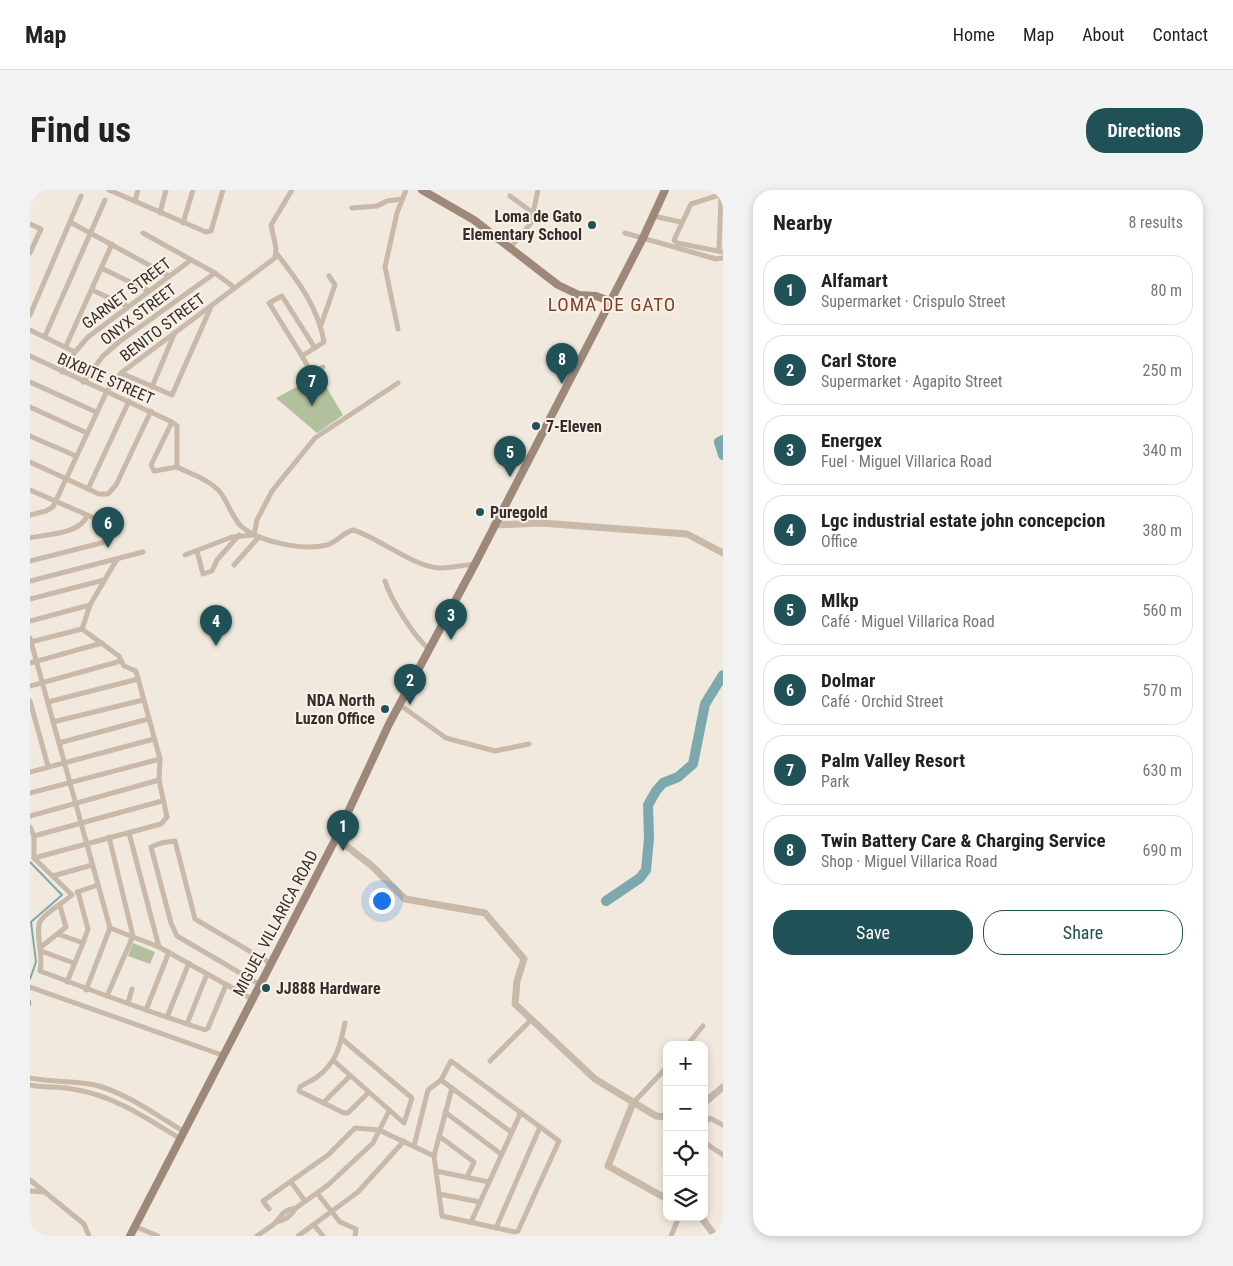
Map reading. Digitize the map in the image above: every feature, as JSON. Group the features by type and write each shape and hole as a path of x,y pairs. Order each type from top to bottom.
{"main road":[{"path":"422,190 474,220 558,285 579,295 596,296 609,301"},
{"name":"MIGUEL VILLARICA ROAD","path":"130,1236 336,838 400,705 642,240 665,190"}],"street":[{"path":"30,194 32,190"},
{"path":"110,190 206,232 211,231 223,190"},
{"path":"135,201 138,190"},
{"path":"160,213 166,190"},
{"path":"183,223 193,190"},
{"path":"292,190 272,226 277,254 306,290 321,325 324,342 302,356"},
{"path":"398,329 385,267 406,190"},
{"path":"510,248 531,223 538,190"},
{"path":"722,195 721,252 674,240 681,222 692,204 722,195"},
{"path":"30,315 81,196"},
{"path":"510,196 533,213"},
{"path":"352,208 377,206 387,201 402,199"},
{"path":"45,336 105,200"},
{"path":"653,216 681,222"},
{"path":"70,222 169,276"},
{"path":"30,224 41,229 30,254"},
{"path":"143,233 215,272 235,288"},
{"path":"625,233 642,240 716,259 723,258"},
{"path":"66,346 112,244"},
{"name":"BENITO STREET","path":"55,502 96,412 107,391 121,374 271,262 277,254"},
{"name":"GARNET STREET","path":"62,372 74,352 88,337 191,260"},
{"path":"102,268 149,291"},
{"name":"ONYX STREET","path":"83,382 103,356 119,342 215,272"},
{"path":"321,325 335,285 329,276"},
{"path":"92,290 127,306"},
{"path":"315,348 282,296 269,303 311,372 323,367"},
{"path":"121,374 172,395 211,306"},
{"path":"30,330 66,346 74,352"},
{"path":"152,387 176,332"},
{"name":"BIXBITE STREET","path":"30,356 172,422"},
{"path":"30,382 96,412"},
{"path":"234,565 256,536 257,520 268,499 315,438 398,383"},
{"path":"88,489 129,401"},
{"path":"30,407 87,433"},
{"path":"30,462 88,489 108,494 116,485 151,411"},
{"path":"177,467 179,431 172,422 150,467 156,472 177,467 201,478 221,492 240,525 256,536"},
{"path":"30,436 76,456"},
{"path":"30,490 105,525 109,541 30,561"},
{"path":"30,515 50,510 55,502"},
{"path":"30,538 77,528 85,523 87,516"},
{"path":"494,525 541,524 687,534 723,553"},
{"path":"185,555 239,535 256,536 284,544 312,547 328,545 354,530 395,551 439,568 475,564"},
{"path":"197,551 203,574 212,571 217,560 239,535"},
{"path":"30,581 143,552"},
{"path":"82,629 90,606 117,559"},
{"path":"30,599 104,580"},
{"path":"385,581 388,592 417,639 429,649"},
{"path":"30,621 90,606"},
{"path":"34,858 86,843 164,823 167,817 158,780 160,759 135,669 128,668 119,656 82,629 30,641 37,662 42,683 48,702 86,843 110,928 86,990"},
{"path":"30,663 102,643"},
{"path":"30,686 121,661"},
{"path":"48,702 138,679"},
{"path":"53,722 143,700"},
{"path":"30,701 48,766"},
{"path":"400,705 446,738 495,752 529,744"},
{"path":"59,743 148,719"},
{"path":"30,772 154,739"},
{"path":"30,792 160,759"},
{"path":"30,816 158,780"},
{"path":"34,836 162,801"},
{"path":"30,827 34,836 34,858 72,895"},
{"path":"129,833 159,947"},
{"path":"107,996 133,936 109,837"},
{"path":"336,838 372,866 405,899 485,913 524,959 514,1001 531,1020 596,1079 656,1116 663,1117"},
{"path":"259,984 177,936 171,923 151,847 175,841 195,920 270,963"},
{"path":"53,876 92,864"},
{"path":"98,885 72,895 42,918 38,925 41,973 203,1030 208,1028 226,985"},
{"path":"67,982 88,929 78,892"},
{"path":"41,949 66,928 60,906"},
{"path":"110,928 159,947 252,999"},
{"path":"58,934 83,943"},
{"path":"41,949 74,963"},
{"path":"146,1010 169,952"},
{"path":"167,1017 189,964"},
{"path":"187,1024 208,974"},
{"path":"30,987 222,1055"},
{"path":"128,1004 132,989"},
{"path":"490,1061 531,1020"},
{"path":"345,1023 341,1047 334,1061 318,1076 300,1087 300,1091 344,1113 348,1113 368,1093"},
{"path":"690,1041 704,1026"},
{"path":"334,1061 404,1123 412,1098 342,1039"},
{"path":"414,1146 428,1090 441,1080 452,1061 559,1141 518,1231 442,1216 434,1156 452,1088"},
{"path":"663,1071 633,1103 608,1166 663,1197"},
{"path":"323,1103 350,1076"},
{"path":"30,1078 71,1081 99,1086 134,1102 181,1135"},
{"path":"441,1080 511,1132"},
{"path":"30,1085 71,1088 106,1097 126,1105 181,1135"},
{"path":"708,1100 723,1087"},
{"path":"257,1236 276,1222 280,1214 286,1210 296,1208 328,1185 363,1153 373,1142 389,1111"},
{"path":"445,1112 501,1154"},
{"path":"471,1222 521,1112"},
{"path":"708,1120 710,1118 723,1125"},
{"path":"269,1209 264,1201 328,1155 353,1128 363,1127 379,1130 434,1156"},
{"path":"496,1228 540,1128"},
{"path":"439,1136 474,1162 467,1177"},
{"path":"298,1236 358,1192 404,1141"},
{"path":"708,1145 723,1155"},
{"path":"436,1171 489,1182"},
{"path":"30,1180 84,1224 89,1236"},
{"path":"291,1182 305,1201"},
{"path":"30,1190 44,1192"},
{"path":"317,1193 340,1222 356,1229 355,1236"},
{"path":"439,1194 480,1202"},
{"path":"671,1236 677,1221"},
{"path":"705,1221 715,1236"},
{"path":"314,1225 323,1236"},
{"path":"134,1226 158,1236"}],"green space":[{"path":"319,375 343,415 317,433 276,398"},
{"path":"133,943 155,952 150,964 128,956"}],"waterway":[{"path":"723,440 719,442 723,455"},
{"path":"606,901 640,878 646,870 649,838 648,805 663,783 678,777 693,764 705,704 723,675"},
{"path":"30,862 62,895 31,922 36,962 30,979"}],"place":[{"name":"Loma de Gato Elementary School","path":"592,225"},
{"name":"Twin Battery Care & Charging Service","path":"562,384"},
{"name":"Palm Valley Resort","path":"312,406"},
{"name":"7-Eleven","path":"536,426"},
{"name":"Mlkp","path":"510,477"},
{"name":"Puregold","path":"480,512"},
{"name":"Dolmar","path":"108,548"},
{"name":"Energex","path":"451,640"},
{"name":"Lgc industrial estate john concepcion","path":"216,646"},
{"name":"Carl Store","path":"410,705"},
{"name":"NDA North Luzon Office","path":"385,709"},
{"name":"Alfamart","path":"343,851"},
{"name":"JJ888 Hardware","path":"266,988"}],"district":[{"name":"LOMA DE GATO","path":"612,304"}]}
